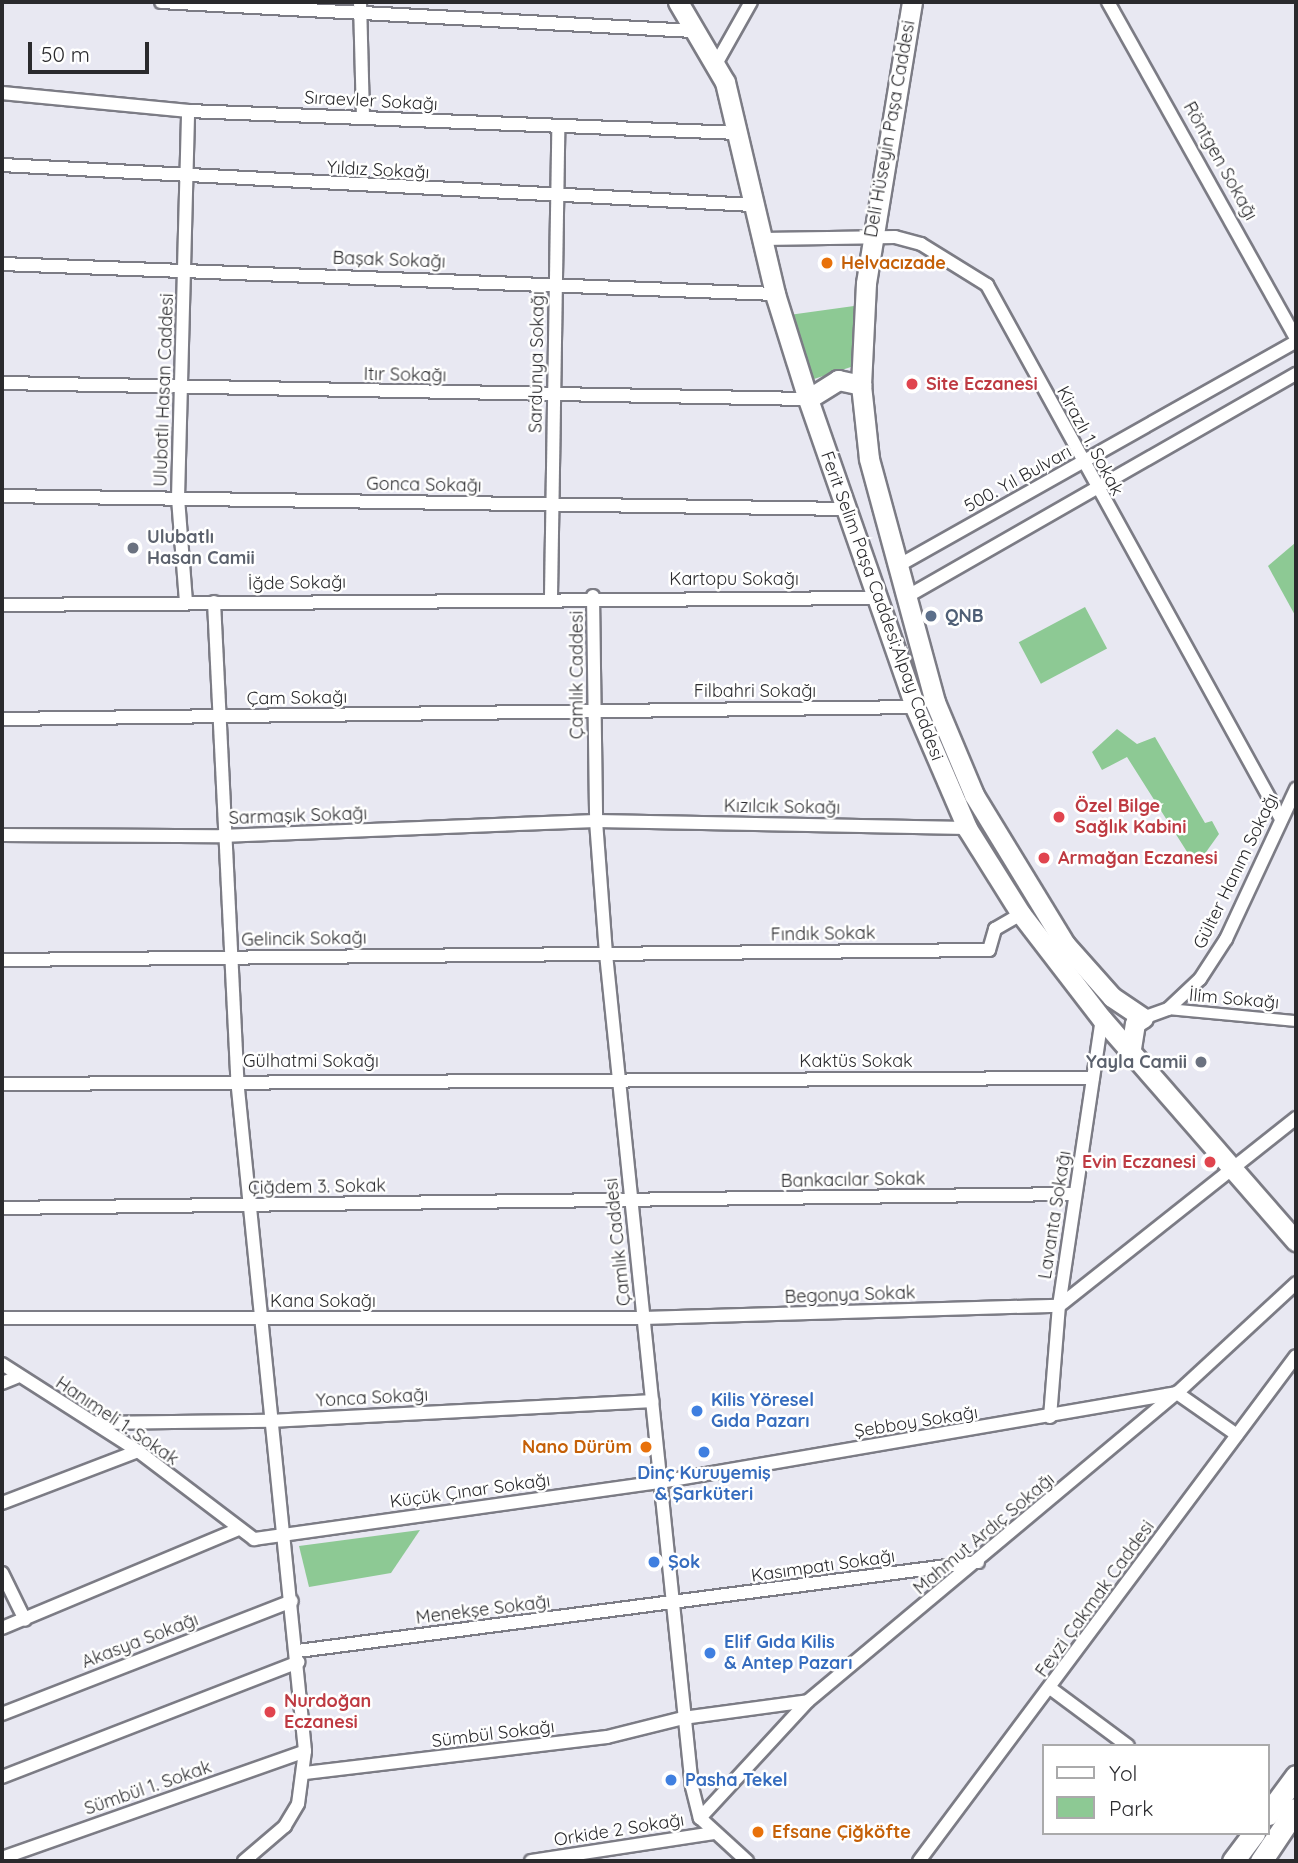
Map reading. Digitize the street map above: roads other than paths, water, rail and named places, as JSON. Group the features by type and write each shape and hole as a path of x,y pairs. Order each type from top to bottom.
{"main road":[{"name":"Ferit Selim Paşa Caddesi;Alpay Caddesi","path":"678,2 693,31 716,64 739,133 775,294 808,399 915,707 967,828 1021,914 1102,1019 1131,1047 1296,1241"},
{"name":"Deli Hüseyin Paşa Caddesi","path":"912,2 871,234 861,386 869,459 903,563 908,596 936,702 985,816 1065,944 1112,997 1143,1018"},
{"path":"808,399 838,380 861,386"},
{"path":"875,598 908,596"},
{"path":"967,828 985,816"},
{"path":"1131,1047 1131,1035 1143,1018"},
{"path":"1270,1811 1296,1776"},
{"path":"1261,1861 1296,1810"},
{"path":"1233,1861 1251,1835"}],"street":[{"path":"161,2 359,16 693,31"},
{"path":"360,2 363,117"},
{"path":"716,64 751,2"},
{"name":"Röntgen Sokağı","path":"1108,2 1296,340"},
{"name":"Sıraevler Sokağı","path":"2,93 188,111 558,128 739,133"},
{"name":"Ulubatlı Hasan Caddesi","path":"186,602 178,498 188,111"},
{"name":"Sardunya Sokağı","path":"551,596 558,128"},
{"name":"Yıldız Sokağı","path":"2,165 187,178 753,205"},
{"name":"Kirazlı 1. Sokak","path":"762,239 871,234 921,244 987,285 1080,464 1281,819"},
{"name":"Başak Sokağı","path":"2,264 775,294"},
{"name":"500. Yıl Bulvarı","path":"903,563 1296,340"},
{"path":"908,596 1296,374"},
{"name":"Itır Sokağı","path":"2,383 808,399"},
{"name":"Gonca Sokağı","path":"2,496 846,509"},
{"name":"İğde Sokağı","path":"2,605 593,596"},
{"name":"Kartopu Sokağı","path":"593,596 875,598"},
{"name":"Çamlık Caddesi","path":"593,596 596,821 606,954 683,1718 700,1818"},
{"path":"214,602 220,836 237,1079 259,1319 286,1535 305,1751 304,1773 285,1826 244,1861"},
{"name":"Filbahri Sokağı","path":"594,709 915,707"},
{"name":"Çam Sokağı","path":"2,719 594,709"},
{"name":"Gülter Hanım Sokağı","path":"1143,1018 1168,1009 1200,979 1226,939 1296,789"},
{"name":"Kızılcık Sokağı","path":"596,821 967,828"},
{"name":"Sarmaşık Sokağı","path":"2,835 220,836 596,821"},
{"name":"Fındık Sokak","path":"606,954 989,950 995,929 1021,914"},
{"name":"Gelincik Sokağı","path":"2,960 606,954"},
{"name":"İlim Sokağı","path":"1168,1009 1296,1021"},
{"name":"Lavanta Sokağı","path":"1050,1417 1059,1306 1102,1019"},
{"name":"Kaktüs Sokak","path":"620,1079 1093,1078"},
{"name":"Gülhatmi Sokağı","path":"2,1084 237,1079 620,1079"},
{"path":"1059,1306 1236,1171 1296,1118"},
{"name":"Bankacılar Sokak","path":"632,1201 1075,1194"},
{"name":"Çiğdem 3. Sokak","path":"2,1208 632,1201"},
{"name":"Mahmut Ardıç Sokağı","path":"700,1818 808,1701 978,1562 1177,1393 1296,1283"},
{"name":"Begonya Sokak","path":"643,1318 1059,1306"},
{"name":"Kana Sokağı","path":"2,1318 643,1318"},
{"name":"Fevzi Çakmak Caddesi","path":"919,1861 1051,1688 1296,1356"},
{"name":"Hanımeli 1. Sokak","path":"2,1364 17,1377 138,1451 236,1530 254,1539 286,1535"},
{"path":"2,1383 17,1377"},
{"path":"1177,1393 1237,1436"},
{"name":"Şebboy Sokağı","path":"660,1482 1050,1417 1177,1393"},
{"name":"Yonca Sokağı","path":"94,1423 271,1421 652,1401"},
{"path":"2,1503 138,1451"},
{"name":"Küçük Çınar Sokağı","path":"286,1535 660,1482"},
{"path":"2,1628 236,1530"},
{"name":"Kasımpatı Sokağı","path":"673,1604 978,1562"},
{"path":"2,1573 25,1620"},
{"name":"Akasya Sokağı","path":"2,1714 292,1601"},
{"name":"Menekşe Sokağı","path":"2,1777 298,1656 673,1604"},
{"path":"1051,1688 1125,1744"},
{"name":"Sümbül Sokağı","path":"304,1773 607,1737 683,1718 808,1701"},
{"name":"Sümbül 1. Sokak","path":"2,1858 305,1751"},
{"path":"700,1818 713,1833 747,1861"},
{"name":"Orkide 2 Sokağı","path":"531,1861 713,1833"}],"place":[{"name":"Helvacızade","path":"827,263"},
{"name":"Site Eczanesi","path":"912,384"},
{"name":"Ulubatlı Hasan Camii","path":"133,548"},
{"name":"QNB","path":"931,616"},
{"name":"Özel Bilge Sağlık Kabini","path":"1059,817"},
{"name":"Armağan Eczanesi","path":"1044,858"},
{"name":"Yayla Camii","path":"1201,1062"},
{"name":"Evin Eczanesi","path":"1210,1162"},
{"name":"Kilis Yöresel Gıda Pazarı","path":"697,1411"},
{"name":"Nano Dürüm","path":"646,1447"},
{"name":"Dinç Kuruyemiş & Şarküteri","path":"704,1452"},
{"name":"Şok","path":"654,1562"},
{"name":"Elif Gıda Kilis & Antep Pazarı","path":"710,1653"},
{"name":"Nurdoğan Eczanesi","path":"270,1712"},
{"name":"Pasha Tekel","path":"671,1780"},
{"name":"Efsane Çiğköfte","path":"758,1832"}]}
